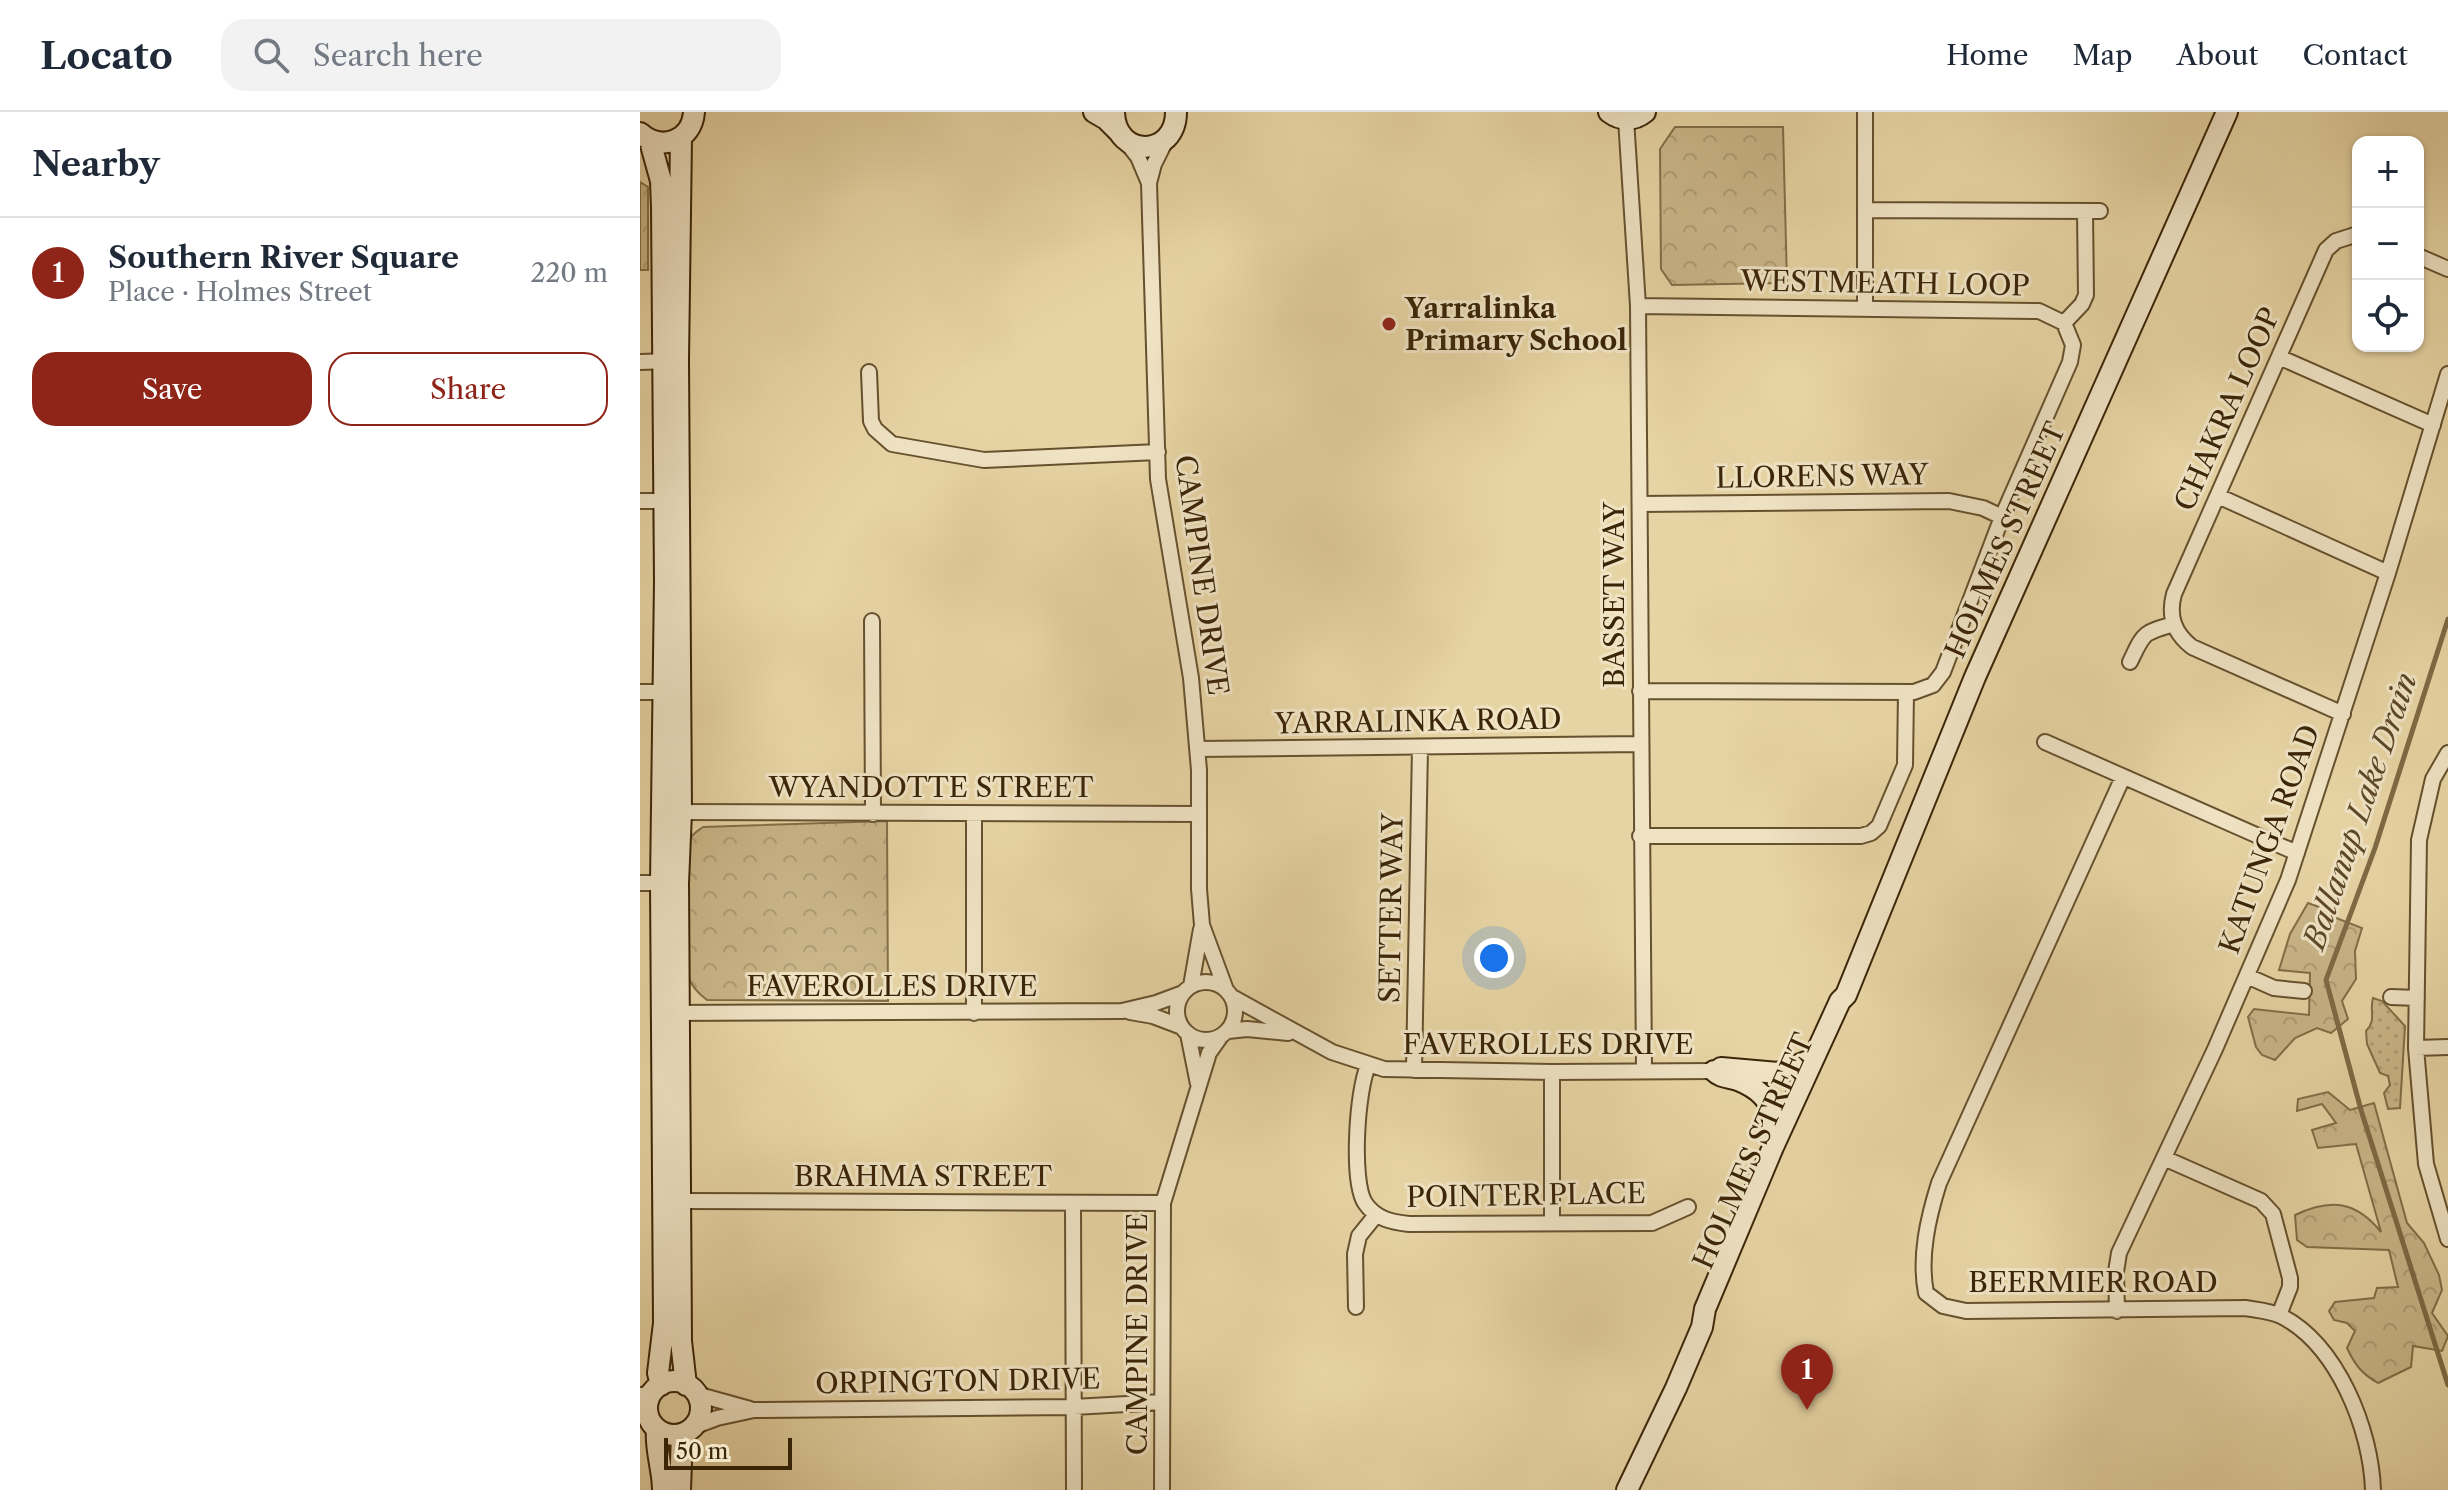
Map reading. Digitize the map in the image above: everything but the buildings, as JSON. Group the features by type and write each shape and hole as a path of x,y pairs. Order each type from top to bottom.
{"street":[{"path":"1094,112 1143,147 1153,146 1172,127 1197,112"},
{"path":"1865,112 1865,309"},
{"name":"HOLMES STREET","path":"1702,1327 1705,1309 1723,1265 1811,1060 1840,1001 1846,995 1975,677 2227,112"},
{"path":"645,137 666,143 681,138 699,114"},
{"name":"BASSET WAY","path":"1635,114 1644,1070"},
{"name":"CAMPINE DRIVE","path":"1118,127 1138,157 1149,183"},
{"name":"CAMPINE DRIVE","path":"1172,127 1154,164 1149,183 1158,479 1191,678 1197,749 1202,925 1229,993"},
{"path":"645,137 661,181 670,361 671,501 665,581 671,692 672,812 660,883 682,1201 681,1341 691,1389 700,1411 688,1430 680,1490"},
{"path":"670,361 681,138"},
{"path":"1865,210 2092,211 2086,295 2082,304 2064,323"},
{"name":"CHAKRA LOOP","path":"2174,624 2170,608 2174,594 2326,250 2336,241 2352,236"},
{"path":"2424,259 2448,269"},
{"name":"WESTMEATH LOOP","path":"1638,306 2039,311 2064,323 2073,345 2070,362 2002,517 1943,672 1926,689 1906,692 1640,691"},
{"path":"2279,357 2433,425"},
{"path":"640,362 670,361"},
{"path":"869,372 871,421 882,437 892,444 984,460 1158,452"},
{"name":"KATUNGA ROAD","path":"2117,1311 2119,1253 2288,880 2388,573 2448,374"},
{"path":"2218,496 2388,573"},
{"path":"640,501 671,501"},
{"name":"LLORENS WAY","path":"1640,504 1949,501 1983,508 2002,517"},
{"path":"872,621 873,814"},
{"path":"2130,662 2148,631 2174,624 2179,638 2192,647 2343,714"},
{"path":"640,692 671,692"},
{"path":"1640,836 1861,836 1871,833 1879,826 1905,765 1906,692"},
{"path":"2045,742 2297,853"},
{"name":"YARRALINKA ROAD","path":"1197,749 1640,744"},
{"name":"SETTER WAY","path":"1414,1070 1420,747"},
{"path":"2448,753 2433,779 2419,840 2416,1048 2426,1164 2448,1239"},
{"name":"BEERMIER ROAD","path":"2123,777 1939,1183 1921,1270 1926,1293 1943,1306 1966,1311 2245,1308 2279,1315 2303,1329 2322,1350 2340,1379 2361,1421 2373,1490"},
{"name":"WYANDOTTE STREET","path":"672,812 1199,814"},
{"path":"974,814 974,1013"},
{"name":"CAMPINE DRIVE","path":"1187,990 1202,925"},
{"path":"2247,976 2274,988 2304,991"},
{"path":"1210,982 1229,993 1235,1014 1224,1034 1203,1040 1185,1030 1177,1012 1187,990 1210,982"},
{"name":"FAVEROLLES DRIVE","path":"1122,1011 1156,1003 1187,990"},
{"name":"FAVEROLLES DRIVE","path":"1229,993 1293,1033 1346,1059 1368,1066 1414,1070 1552,1072 1714,1071"},
{"name":"HOLMES STREET","path":"1627,1490 1702,1327 1712,1312 1816,1081 1847,1004 1846,995"},
{"path":"2391,997 2417,998"},
{"name":"FAVEROLLES DRIVE","path":"671,1013 1122,1011 1153,1016 1185,1030"},
{"path":"663,1490 663,1470 648,1420 647,1405 658,1373 664,1323 671,1013"},
{"name":"FAVEROLLES DRIVE","path":"1224,1034 1247,1029 1293,1033"},
{"name":"CAMPINE DRIVE","path":"1185,1030 1199,1088"},
{"name":"CAMPINE DRIVE","path":"1162,1490 1163,1203 1209,1053 1224,1034"},
{"path":"2416,1048 2448,1047"},
{"path":"1723,1265 1727,1228 1764,1152 1775,1121 1767,1100 1756,1089 1714,1071 1737,1068 1778,1073 1811,1060"},
{"name":"POINTER PLACE","path":"1368,1066 1359,1096 1358,1185 1366,1204 1376,1215 1409,1224 1652,1223 1688,1207"},
{"path":"1552,1072 1552,1223"},
{"path":"2164,1158 2269,1207 2290,1278 2287,1298 2279,1315"},
{"name":"BRAHMA STREET","path":"682,1201 1163,1203"},
{"path":"1073,1203 1074,1490"},
{"path":"1356,1307 1355,1254 1359,1236 1376,1215"},
{"path":"651,1391 674,1382 691,1389"},
{"name":"ORPINGTON DRIVE","path":"691,1389 754,1410"},
{"name":"ORPINGTON DRIVE","path":"688,1430 713,1419 754,1410 1074,1407 1162,1402"},
{"path":"648,1420 669,1435 688,1430"}],"green space":[{"path":"1675,127 1783,127 1787,283 1672,285 1661,269 1660,149"},
{"path":"640,182 648,187 648,270 640,270"},
{"path":"887,821 888,1001 707,1000 696,990 686,965 685,929 686,866 690,839 694,834 703,827"},
{"path":"2308,903 2362,928 2355,951 2356,979 2342,1001 2348,1019 2331,1033 2317,1028 2295,1038 2275,1060 2262,1055 2256,1047 2248,1017 2254,1009 2309,1015 2310,973 2279,970 2290,934"},
{"path":"2373,998 2382,1001 2405,1026 2400,1108 2388,1109 2384,1093 2390,1085 2388,1076 2380,1073 2367,1044 2366,1031 2372,1019"},
{"path":"2328,1092 2350,1110 2374,1103 2407,1223 2424,1243 2439,1275 2442,1290 2432,1313 2448,1336 2442,1351 2413,1346 2411,1367 2378,1383 2360,1368 2347,1348 2355,1331 2347,1323 2334,1320 2329,1311 2335,1302 2374,1298 2377,1288 2398,1287 2389,1250 2307,1247 2297,1240 2295,1215 2320,1206 2352,1209 2381,1232 2356,1144 2318,1148 2312,1130 2336,1123 2322,1104 2297,1111 2298,1099"}],"waterway":[{"name":"Ballanup Lake Drain","path":"2448,619 2375,848 2326,980 2361,1110 2448,1385"}],"place":[{"name":"Yarralinka Primary School","path":"1389,324"},
{"name":"Southern River Square","path":"1807,1410"}]}
